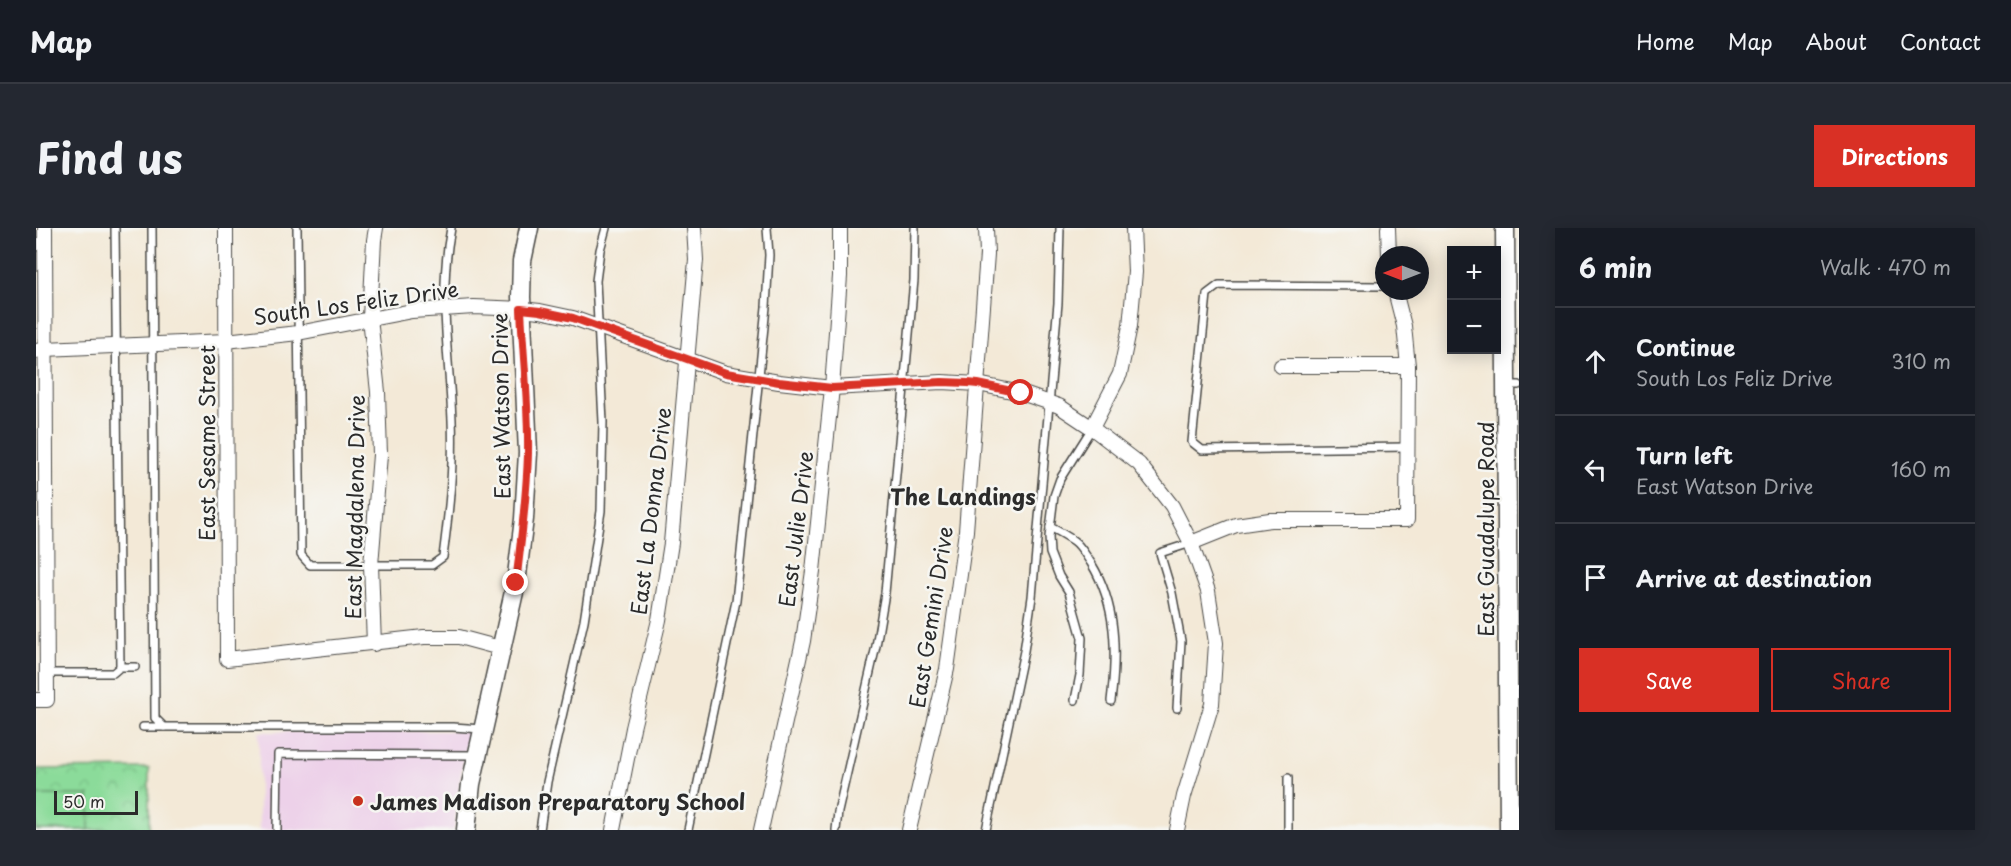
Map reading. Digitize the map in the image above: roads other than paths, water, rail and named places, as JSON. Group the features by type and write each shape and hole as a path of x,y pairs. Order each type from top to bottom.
{"street":[{"path":"41,700 47,673 41,350 45,228"},
{"name":"East Sesame Street","path":"226,228 227,659 374,644"},
{"name":"East Magdalena Drive","path":"374,644 371,565 380,454 378,392 370,318 376,228"},
{"name":"East Watson Drive","path":"466,830 471,784 482,729 516,583 524,508 528,453 521,309 522,261 529,228"},
{"name":"East La Donna Drive","path":"613,830 633,728 659,620 671,543 696,260 694,228"},
{"name":"East Julie Drive","path":"761,830 803,641 813,571 832,388 840,276 840,228"},
{"name":"East Gemini Drive","path":"909,830 947,669 966,531 987,254 986,228"},
{"path":"1092,428 1120,374 1130,326 1135,272 1133,228"},
{"path":"1388,228 1389,246"},
{"name":"East Guadalupe Road","path":"1505,228 1513,385 1509,830"},
{"path":"1191,543 1236,525 1270,520 1407,520 1408,366 1404,326 1397,300"},
{"name":"South Los Feliz Drive","path":"41,350 226,341 298,333 412,311 500,307 540,311 597,326 726,373 758,379 832,388 942,382 978,384 1021,393 1059,406 1139,464 1172,506 1191,543 1208,591 1216,643 1212,704 1184,796 1177,830"},
{"path":"1281,366 1408,366"},
{"path":"374,644 424,637 459,637 500,648"}],"lane":[{"path":"115,228 120,667"},
{"path":"152,228 154,718 164,727"},
{"path":"297,228 301,555 310,565 432,565 443,557 452,462 452,422 443,309 444,272 451,228"},
{"path":"540,830 552,761 584,621 601,511 603,422 596,280 606,228"},
{"path":"688,830 736,601 766,307 769,255 767,228"},
{"path":"836,830 838,812 876,646 885,593 914,280 915,228"},
{"path":"986,830 1024,651 1032,597 1058,303 1060,228"},
{"path":"1375,286 1219,285 1207,294 1192,442 1202,450 1408,447"},
{"path":"1074,700 1080,675 1082,638 1069,592 1059,576 1050,553 1050,527 1054,496 1060,479 1092,428"},
{"path":"1050,527 1076,542 1101,580 1107,597 1114,643 1111,701"},
{"path":"1177,708 1181,641 1172,593 1160,553 1191,543"},
{"path":"47,673 113,673 120,667 135,667"},
{"path":"143,726 482,729"},
{"path":"277,830 278,754 477,755"},
{"path":"1288,778 1288,830"}],"place":[{"name":"James Madison Preparatory School","path":"358,801"}],"district":[{"name":"The Landings","path":"963,495"}]}
